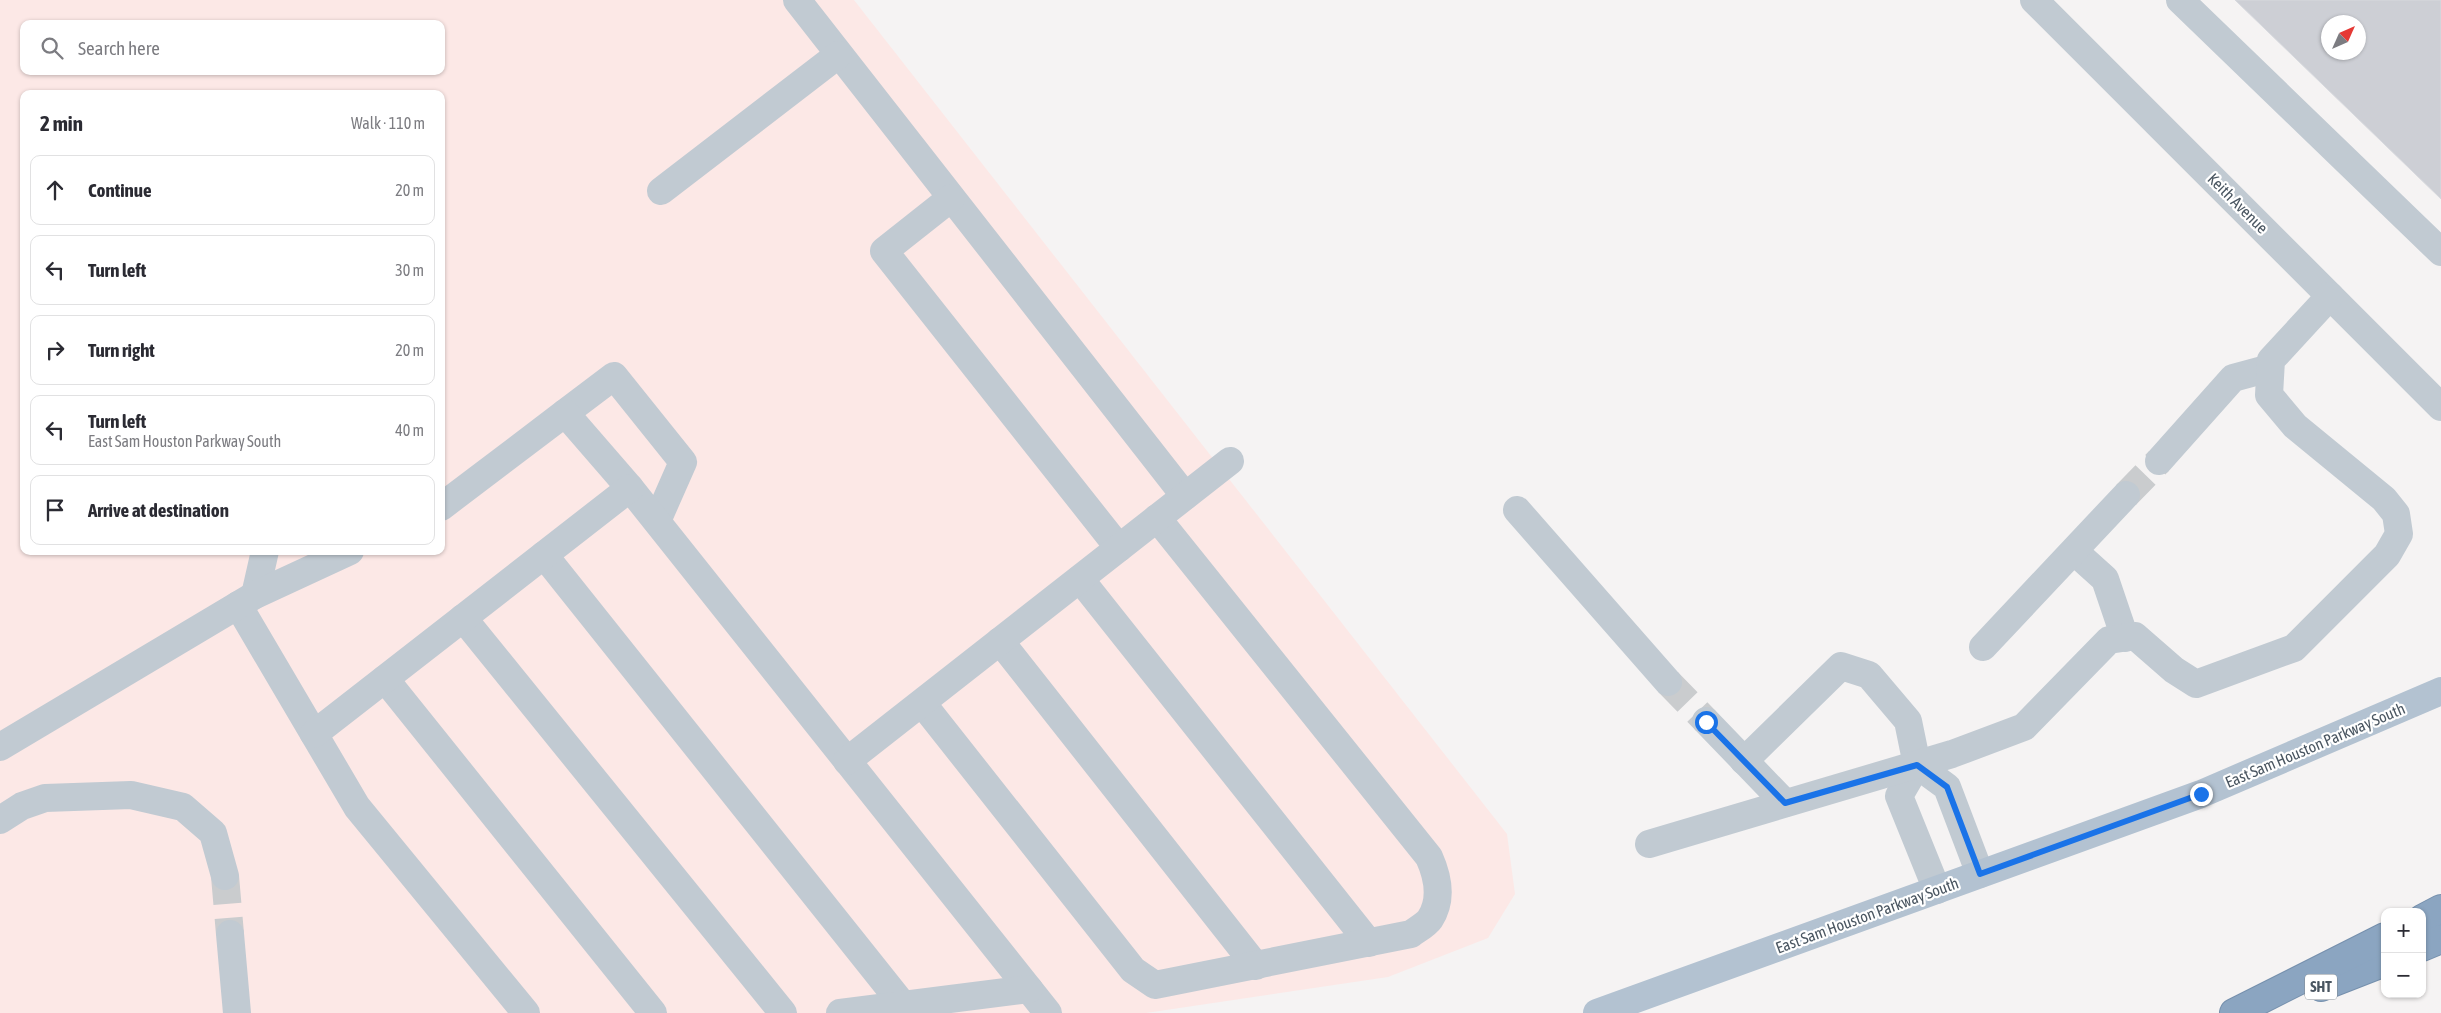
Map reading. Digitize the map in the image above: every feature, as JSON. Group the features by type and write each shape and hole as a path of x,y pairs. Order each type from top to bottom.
{"highway":[{"path":"2426,917 2441,909"},
{"path":"2426,945 2441,939"},
{"path":"2234,1013 2381,940"},
{"name":"SHT","path":"2258,1013 2381,964"}],"main road":[{"name":"East Sam Houston Parkway South","path":"1597,1013 2201,794 2441,691"}],"street":[{"path":"797,0 838,55 1185,496"},
{"name":"Keith Avenue","path":"2034,0 2441,407"},
{"path":"2180,0 2441,252"},
{"path":"661,191 838,55"},
{"path":"951,198 884,251 1119,548"},
{"path":"1648,844 1917,765 2024,727 2109,640 2135,636 2174,670 2196,684 2294,648 2387,555 2400,534 2396,514 2384,499 2295,426 2269,396 2271,360 2330,296"},
{"path":"2159,461 2233,378 2270,368"},
{"path":"445,504 614,376 683,462 657,521"},
{"path":"564,413 657,521 1048,1013"},
{"path":"847,761 1230,461"},
{"path":"314,734 630,488"},
{"path":"1984,647 2075,552 2126,495"},
{"path":"1517,510 1668,682"},
{"path":"922,703 1133,970 1154,985 1411,934 1430,920 1438,898 1438,877 1429,857 1157,518"},
{"path":"2075,552 2105,579 2125,638"},
{"path":"263,555 246,600 314,734 356,807 526,1013"},
{"path":"0,747 246,600 342,555"},
{"path":"544,556 903,1005"},
{"path":"1080,579 1368,943"},
{"path":"463,618 783,1013"},
{"path":"1000,641 1256,966"},
{"path":"1744,761 1841,666 1869,675 1908,720 1917,765 1899,796 1937,890"},
{"path":"385,679 653,1013"},
{"path":"1706,722 1785,803"},
{"path":"1917,765 1947,787 1980,874"},
{"path":"0,820 22,806 45,798 131,795 184,807 213,833 225,876"},
{"path":"230,934 237,1013"},
{"path":"840,1013 1029,989"}],"shaded area":[{"path":"0,0 854,0 1507,834 1515,894 1488,938 1388,977 1146,1013 0,1013"}],"building":[{"path":"2235,0 2441,0 2441,199"}],"tunnel":[{"path":"2126,495 2159,461"},
{"path":"1668,682 1706,721"},
{"path":"225,876 230,934"}],"route":[{"path":"1706,722 1785,803 1917,765 1947,787 1980,874 2201,794"}]}
